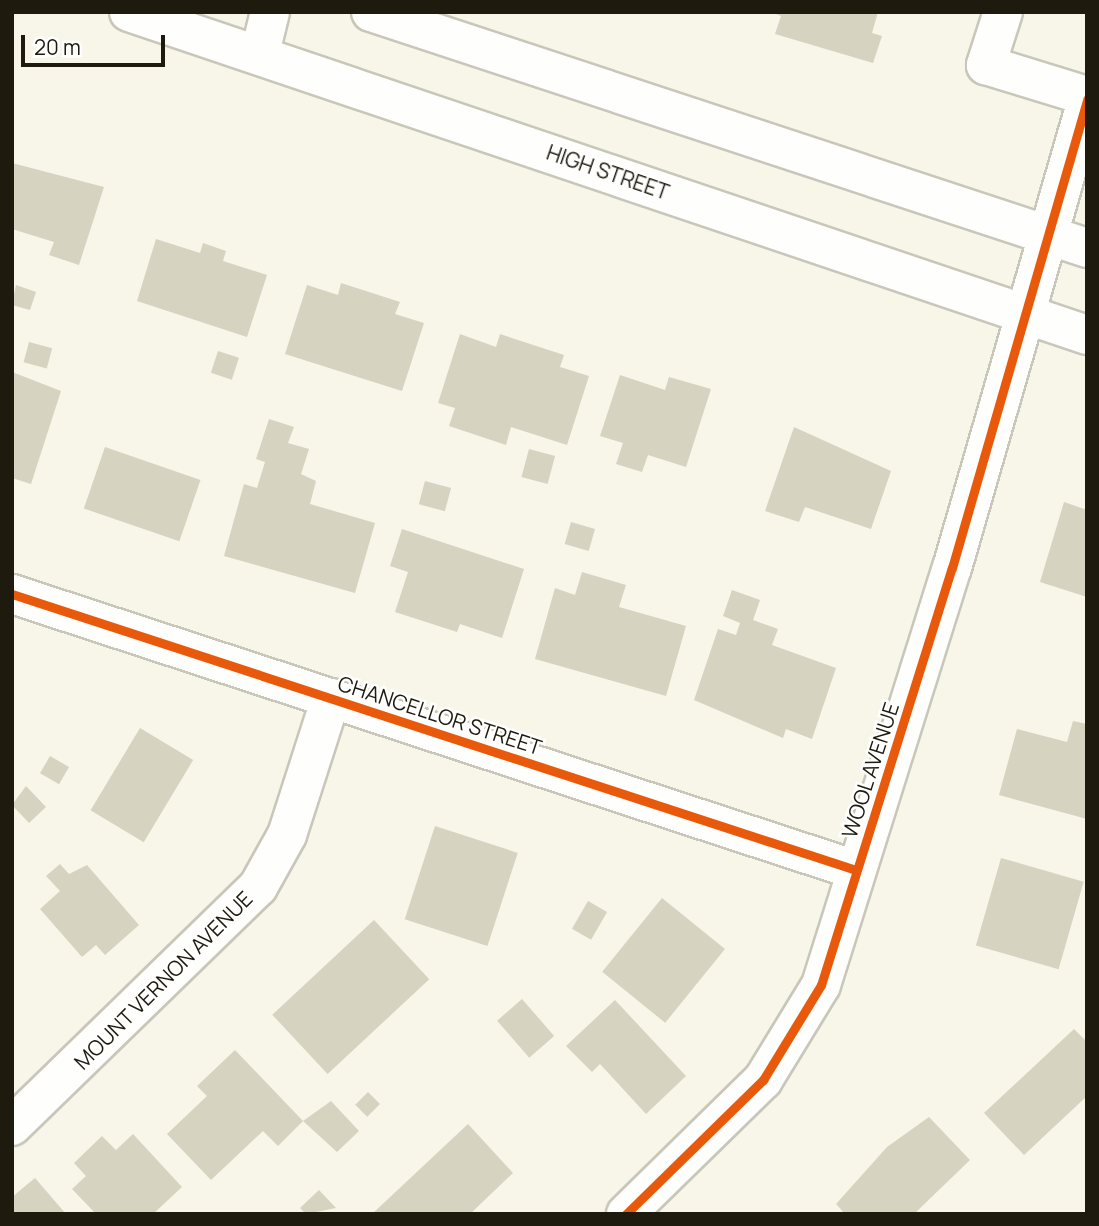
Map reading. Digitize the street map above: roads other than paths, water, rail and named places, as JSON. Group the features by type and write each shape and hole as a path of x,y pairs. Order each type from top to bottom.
{"street":[{"name":"HIGH STREET","path":"129,12 260,53 1087,335"},
{"path":"260,53 270,12"},
{"path":"371,12 1087,248"},
{"path":"1003,12 986,65 1087,98 1024,314"},
{"name":"WOOL AVENUE","path":"626,1214 763,1080 793,1040 821,985 1024,314"},
{"name":"CHANCELLOR STREET","path":"12,594 856,870"},
{"name":"MOUNT VERNON AVENUE","path":"12,1126 258,887 286,835 331,698"}]}
